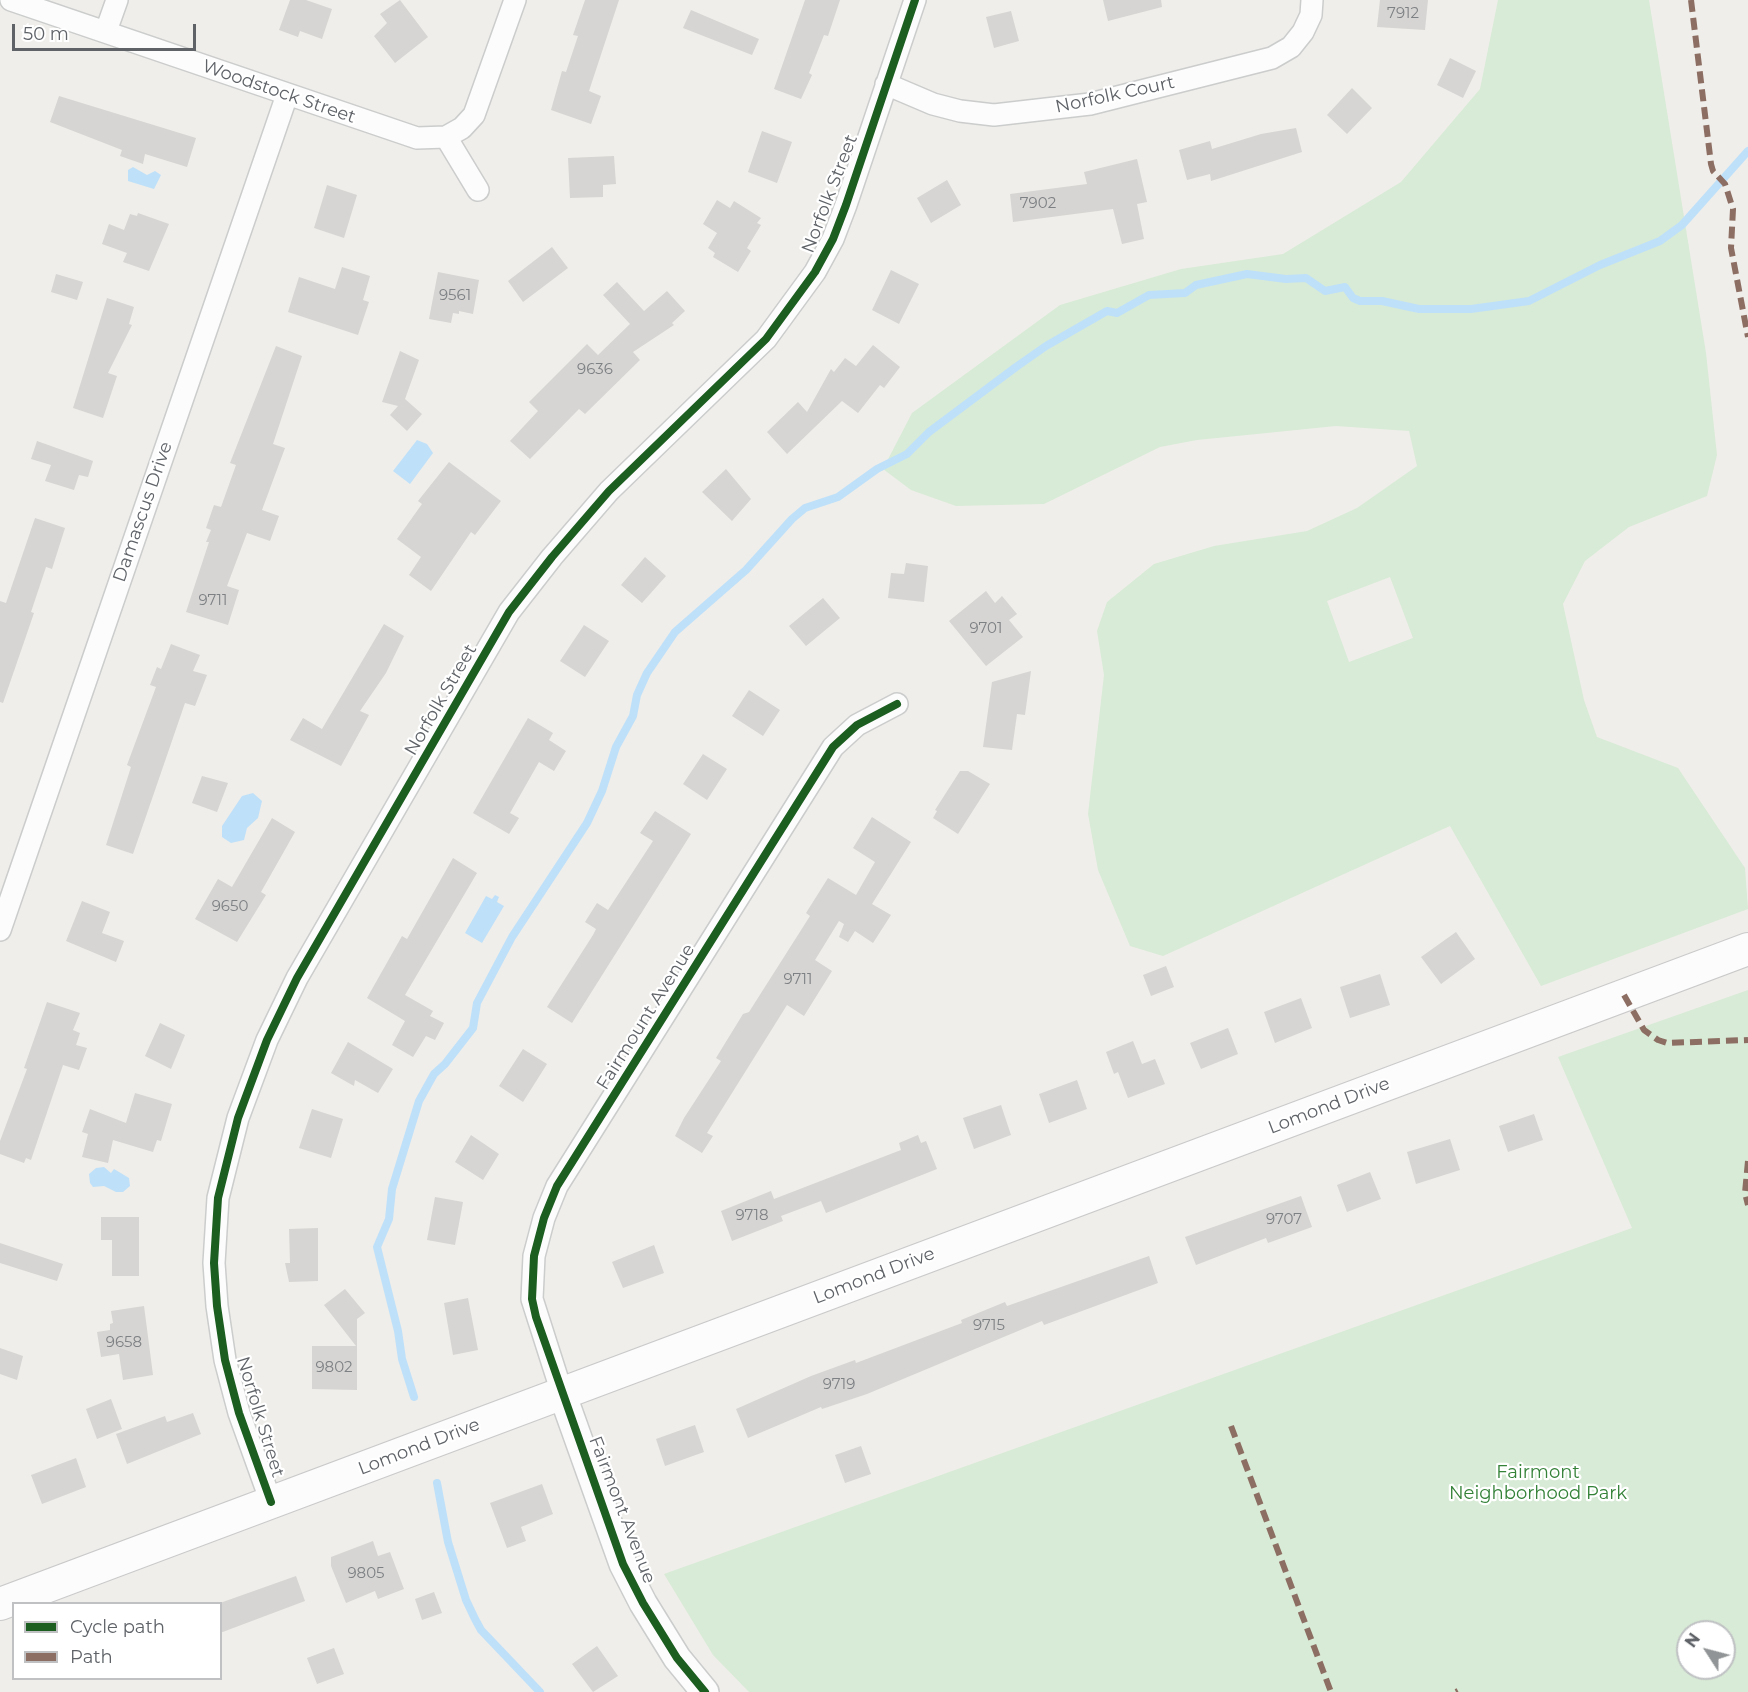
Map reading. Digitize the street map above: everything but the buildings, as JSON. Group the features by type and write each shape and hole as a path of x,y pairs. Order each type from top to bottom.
{"main road":[{"name":"Lomond Drive","path":"0,1604 1748,949"}],"street":[{"name":"Woodstock Street","path":"11,0 417,138 446,136"},
{"path":"106,32 117,0"},
{"path":"478,190 446,136 462,128 474,115 515,0"},
{"name":"Norfolk Street","path":"271,1502 239,1413 225,1360 217,1306 214,1263 218,1198 238,1118 267,1040 297,978 509,612 552,557 609,491 765,339 789,311 815,272 846,205 915,0"},
{"name":"Norfolk Court","path":"886,84 933,104 960,111 994,115 1090,104 1272,58 1291,47 1303,32 1311,15 1312,0"},
{"name":"Damascus Drive","path":"0,930 287,95"},
{"name":"Fairmount Avenue","path":"562,1393 532,1299 534,1256 544,1218 557,1186 833,747 857,725 897,704"},
{"name":"Fairmont Avenue","path":"562,1393 623,1564 643,1603 677,1658 705,1692"}],"green space":[{"path":"1498,0 1649,0 1706,353 1717,455 1707,496 1629,527 1585,561 1563,604 1584,700 1597,737 1678,768 1745,868 1748,909 1541,986 1450,826 1163,956 1130,946 1098,870 1088,814 1104,675 1097,631 1107,602 1154,564 1214,546 1307,531 1357,508 1417,466 1409,431 1336,426 1197,440 1160,447 1044,504 956,506 911,490 883,469 912,413 1060,305 1181,269 1283,254 1401,182 1480,89","holes":["1390,577 1413,638 1349,662 1327,601"]},
{"name":"Fairmont Neighborhood Park","path":"1748,990 1748,1692 749,1692 713,1655 664,1574 1632,1228 1558,1057"}],"water":[{"path":"133,167 147,175 155,171 161,175 154,189 128,181 128,170"},
{"path":"417,440 427,444 433,453 410,484 393,471"},
{"path":"253,793 262,801 258,818 247,828 244,840 231,843 222,837 222,826 242,796"},
{"path":"495,895 499,897 497,902 504,906 482,943 465,933 486,896 492,899"},
{"path":"104,1167 111,1173 114,1169 129,1178 130,1186 123,1192 116,1192 104,1186 93,1187 89,1174 96,1168"}],"waterway":[{"path":"414,1397 402,1359 398,1331 377,1247 389,1219 392,1189 419,1101 434,1074 445,1064 473,1028 477,1003 512,937 587,823 602,791 616,747 633,716 637,695 647,673 675,632 746,570 792,519 805,508 838,497 877,469 907,454 929,432 1016,367 1046,346 1107,311 1117,313 1149,295 1185,293 1196,285 1247,274 1286,279 1306,278 1325,291 1345,287 1353,298 1360,301 1382,301 1419,309 1471,309 1529,301 1600,265 1660,241 1682,225 1748,151"},
{"path":"437,1483 448,1542 466,1600 475,1619 481,1630 540,1692"}],"marked path":[{"path":"1691,0 1711,164 1713,171 1725,184 1733,209 1731,248 1748,337"},
{"path":"1624,995 1644,1030 1658,1040 1667,1043 1748,1040"},
{"path":"1748,1161 1745,1193 1748,1205"},
{"path":"1231,1426 1331,1692"}],"cycle path":[{"path":"271,1502 239,1413 225,1360 217,1306 214,1263 218,1198 238,1118 267,1040 297,978 509,612 552,557 609,491 766,339 815,272 833,239 846,205 915,0"},
{"path":"705,1692 677,1658 643,1603 623,1564 536,1317 532,1299 534,1256 544,1218 557,1186 833,747 857,725 897,704"}]}
